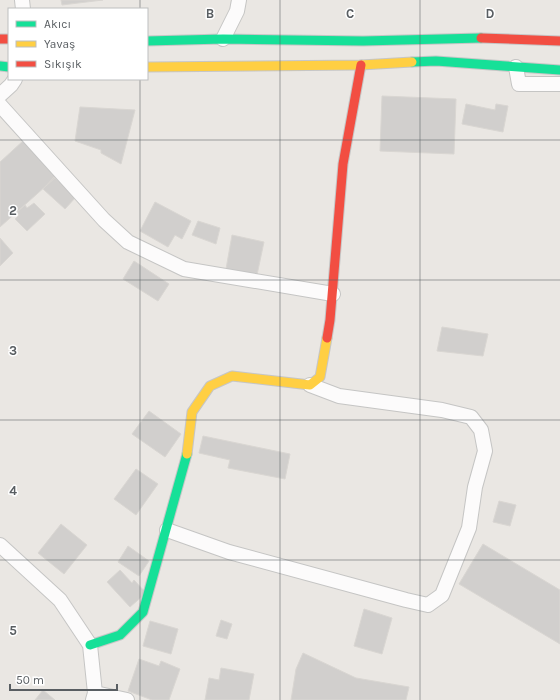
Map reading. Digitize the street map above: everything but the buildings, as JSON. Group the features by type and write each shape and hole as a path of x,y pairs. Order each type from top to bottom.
{"main road":[{"path":"148,41 223,39 363,41 468,37 560,41"},
{"path":"148,67 362,65 436,61 560,70"},
{"path":"90,645 120,635 143,612 187,454 192,412 210,386 232,376 310,384 320,377 330,320 343,164 362,65"}],"street":[{"path":"223,39 237,11 239,0"},
{"path":"516,67 519,84 560,84"},
{"path":"0,95 11,86 14,80"},
{"path":"0,105 104,220 128,242 184,269 332,294"},
{"path":"167,530 229,552 406,600 428,605 442,595 469,528 475,488 485,451 481,430 471,417 442,410 339,396 310,384"},
{"path":"0,545 60,600 90,645 94,696 127,700"}],"traffic: fast":[{"path":"148,41 223,39 363,41 481,38"},
{"path":"412,62 436,61 560,70"},
{"path":"0,66 8,67"},
{"path":"90,645 120,635 143,612 187,454"}],"traffic: slow":[{"path":"148,67 361,65 412,62"},
{"path":"187,454 192,412 210,386 232,376 310,385 320,377 327,338"}],"traffic: jam":[{"path":"481,38 560,41"},
{"path":"0,39 8,39"},
{"path":"327,338 330,320 343,164 361,65"}]}
